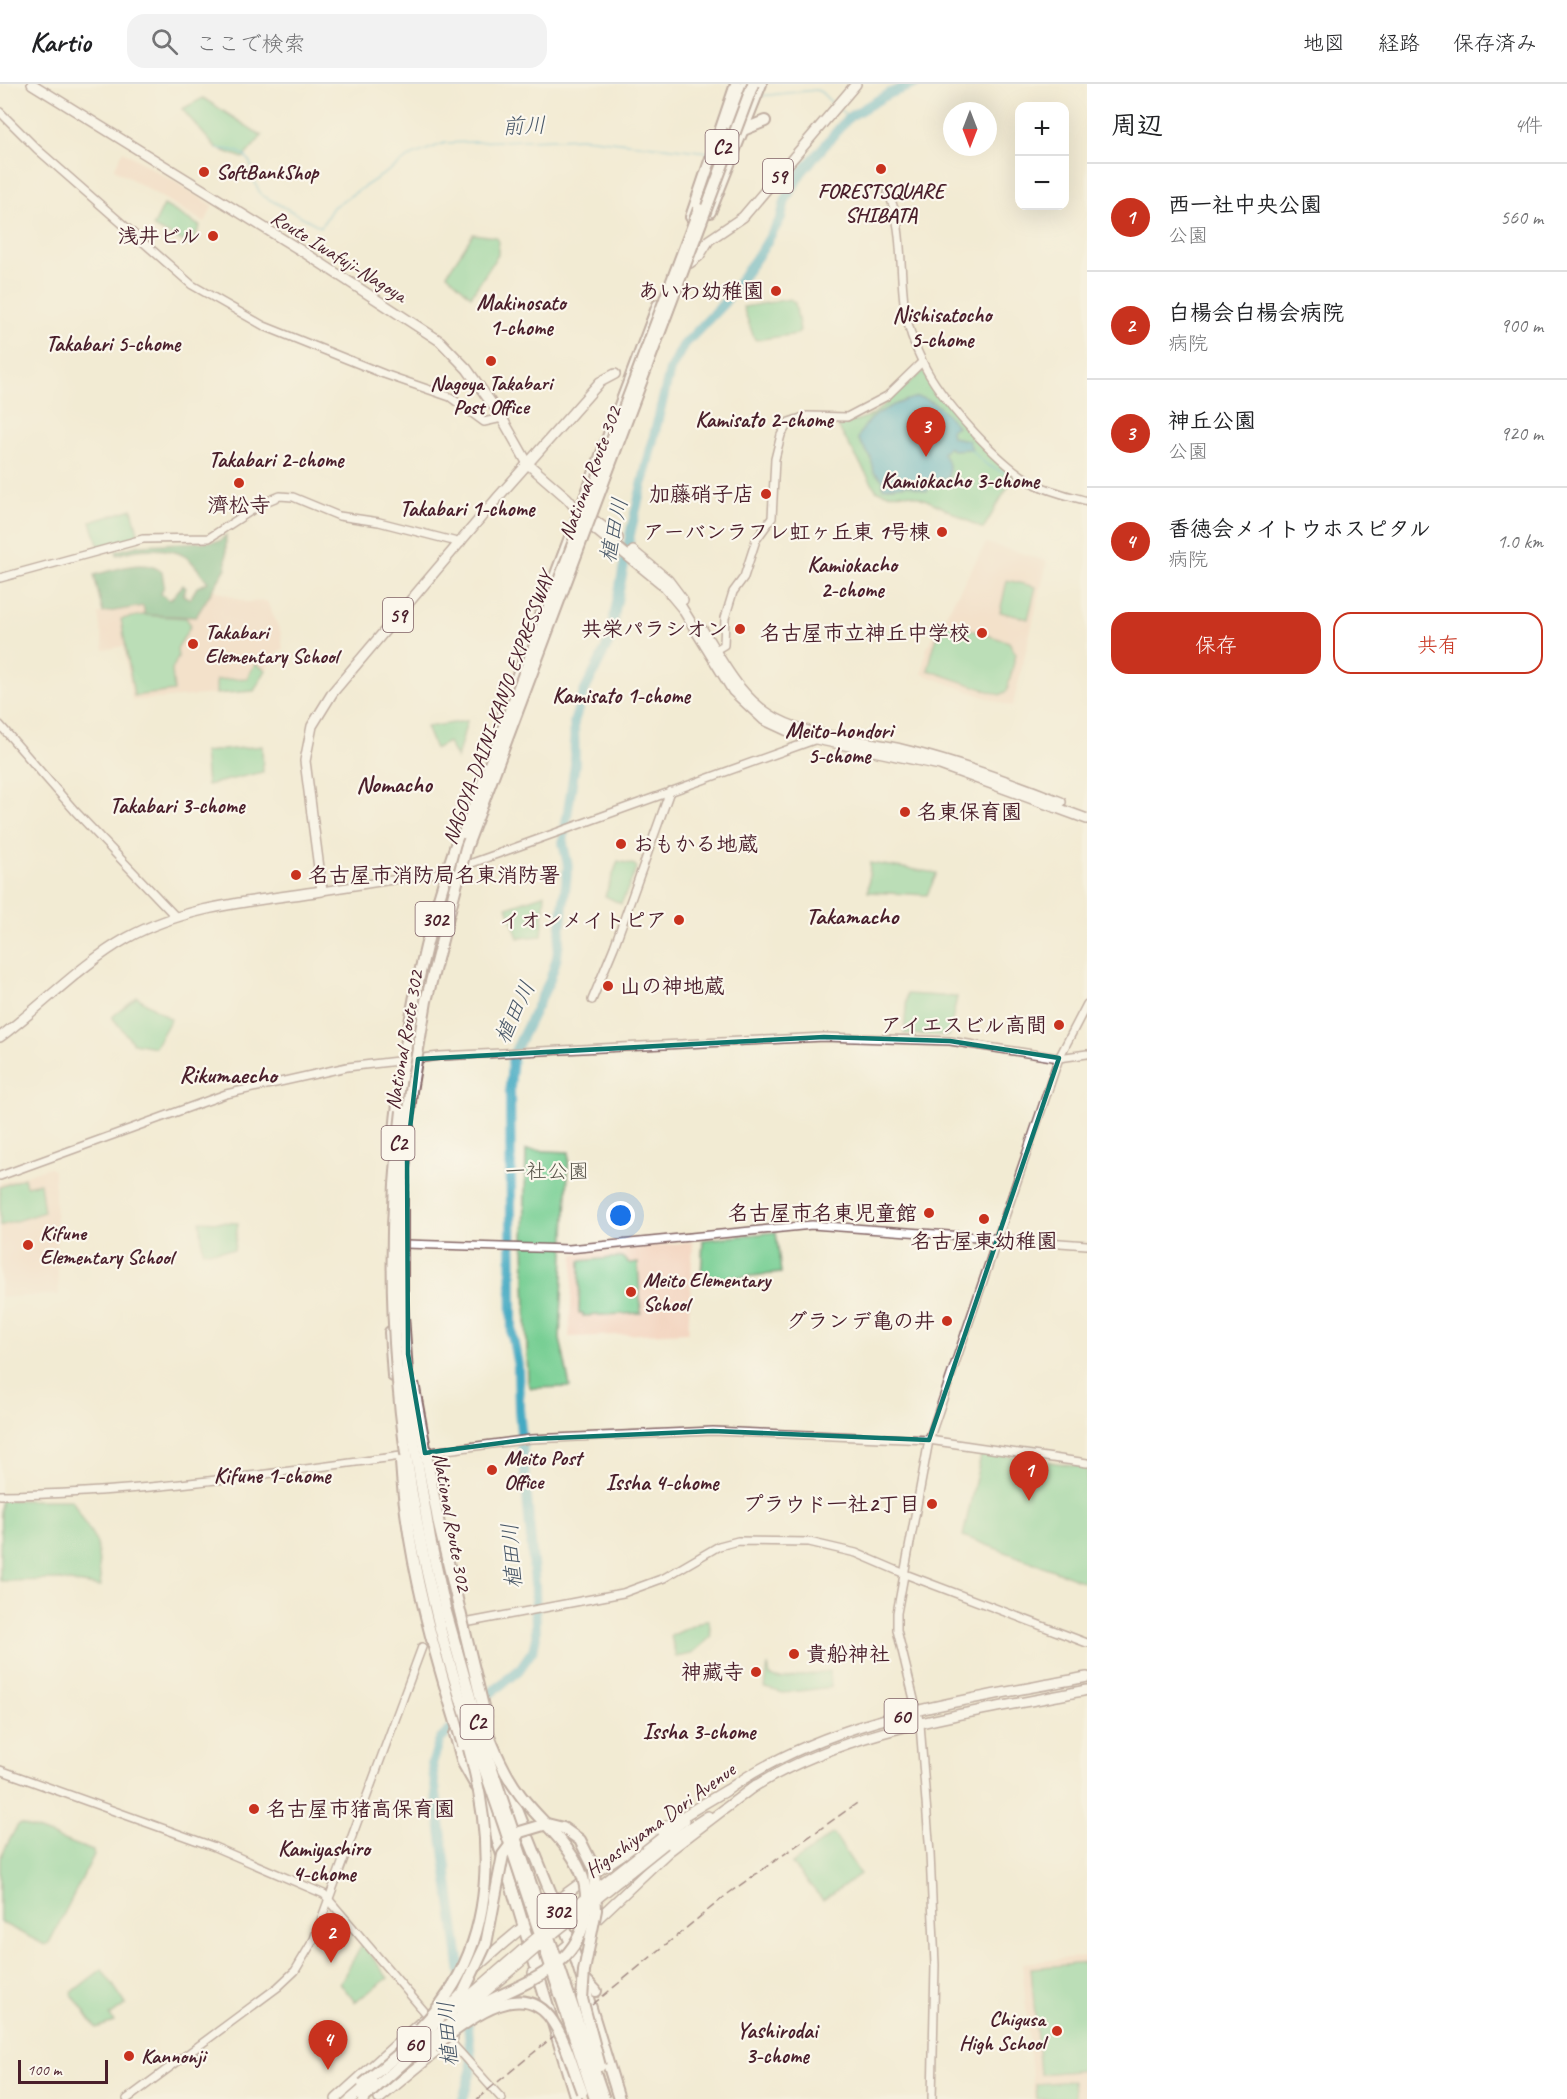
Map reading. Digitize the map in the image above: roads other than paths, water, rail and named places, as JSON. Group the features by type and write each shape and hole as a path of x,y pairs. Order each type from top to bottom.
{"highway":[{"name":"National Route 302","path":"576,2099 494,1831 423,1573 402,1456 391,1356 389,1222 402,1062 445,873 707,173 737,84"},
{"path":"703,211 737,84"},
{"name":"NAGOYA-DAINI-KANJO EXPRESSWAY","path":"604,2099 466,1689 445,1608 417,1465 403,1332 402,1191 411,1091 426,1000 450,904 485,795 703,211 745,84"},
{"name":"NAGOYA-DAINI-KANJO EXPRESSWAY","path":"595,2099 455,1682 423,1549 408,1467 398,1371 393,1301 394,1191 410,1049 430,949 478,793 753,84"},
{"name":"National Route 302","path":"485,1723 473,1700 439,1570 419,1453 408,1354 405,1179 418,1059 436,970 464,866 690,263 761,84"},
{"path":"703,211 761,84"},
{"path":"743,130 765,121"},
{"path":"403,1332 439,1525 485,1723"},
{"path":"398,1371 404,1501 424,1608 446,1694 494,1831"},
{"path":"349,2099 433,2015 469,1958 483,1900 485,1854 480,1788 453,1692 455,1682"},
{"path":"363,2099 454,2020 488,1999 555,1967 573,1946 585,1918 586,1896 581,1872 568,1848 513,1785 491,1742 472,1693 466,1689"},
{"name":"302","path":"485,1723 488,1738 571,1943 619,2099"},
{"path":"527,1834 532,1802"},
{"path":"363,2084 432,2026 463,1994 486,1944 503,1855 520,1833 547,1824 563,1828 580,1840 594,1868 596,1910 584,1971 582,1999 610,2099"},
{"path":"580,1975 596,1991"},
{"path":"363,2099 460,2026 486,2010 515,2001 538,2008 552,2020 585,2099"}],"main road":[{"name":"Route Iwafuji-Nagoya","path":"32,84 426,331 467,369 502,418 528,464 592,523 636,557 662,584 682,608 730,677 761,708 777,719 820,736"},
{"name":"59","path":"690,263 699,256 708,240 743,217 856,84"},
{"name":"59","path":"322,891 306,777 308,741 312,726 333,692 528,464 600,382 615,374"},
{"path":"600,382 607,383 610,388"},
{"path":"820,736 939,758 985,772 1087,812"},
{"path":"820,736 940,765 1087,819"},
{"path":"0,1037 119,944 176,917 199,910 322,891"},
{"name":"Higashiyama Dori Avenue","path":"349,2099 552,1925 727,1790 807,1745 842,1732 917,1712 1087,1677"},
{"name":"Higashiyama Dori Avenue","path":"363,2099 663,1841 756,1785 820,1753 920,1724 1087,1690"},
{"name":"60","path":"379,2099 571,1943 668,1852 756,1785"},
{"name":"60","path":"336,2099 428,2016 470,1972 522,1925 553,1901 657,1831 727,1790"}],"street":[{"path":"0,112 45,156 192,285 264,326 383,374 450,397 484,422 502,418"},
{"path":"888,193 892,201 905,310 922,362 953,405 1001,460 1036,485 1087,501"},
{"path":"712,651 724,645 729,604 737,585 744,577 756,540 772,518 775,459 781,435 789,422 807,416 847,417 887,396 922,362"},
{"path":"0,578 143,539 209,538 263,503 280,496 292,497 339,516 410,529 461,543"},
{"path":"1,727 75,811 176,917"},
{"path":"322,891 445,873 820,736"},
{"path":"592,1000 670,791"},
{"path":"932,2099 935,1965 920,1724 897,1630 897,1613 929,1440 1059,1058 1087,1004"},
{"path":"0,1176 226,1094 347,1067 418,1059 824,1037 950,1041 1059,1058 1087,1054"},
{"path":"405,1244 569,1249 812,1225 1087,1245"},
{"path":"0,1495 79,1494 528,1439 713,1431 929,1440 1087,1463"},
{"path":"470,1622 623,1593 664,1578 719,1546 738,1541 809,1542 856,1552 905,1574 1087,1643"},
{"path":"127,2099 256,2005 296,1971 314,1939 330,1898 422,1647"},
{"path":"0,1770 212,1846 330,1898 463,2057 502,2099"}],"water":[{"path":"917,397 930,401 944,411 957,426 951,430 952,437 968,440 972,449 953,450 948,447 943,453 949,465 949,477 932,484 927,491 908,485 883,488 883,480 874,472 871,458 858,439 867,423 882,411"}],"waterway":[{"name":"植田川","path":"476,1705 519,1670 533,1650 536,1637 535,1585 519,1409 518,1366 512,1334 510,1087 513,1055 550,980 557,957 568,866 563,843 575,764 574,722 583,694 609,642 631,530 670,370 683,346 724,303 762,250 781,218 785,201 801,173 849,117 890,93 915,84"},
{"name":"前川","path":"760,96 816,90 833,104"},
{"name":"前川","path":"839,109 849,117"},
{"name":"前川","path":"217,149 232,150 242,154 248,159 258,189 263,196 321,227 333,207 413,155 445,143 584,138 708,152"},
{"path":"970,449 987,465 1005,473"},
{"name":"植田川","path":"461,1975 432,1764 440,1740 462,1718"},
{"name":"植田川","path":"463,2099 472,2068 467,2014"}],"railway":[{"path":"477,2099 729,1893 860,1801"}],"place":[{"name":"FORESTSQUARE SHIBATA","path":"881,169"},
{"name":"SoftBankShop","path":"204,172"},
{"name":"浅井ビル","path":"213,236"},
{"name":"あいわ幼稚園","path":"776,291"},
{"name":"Nagoya Takabari Post Office","path":"491,361"},
{"name":"神丘公園","path":"926,457"},
{"name":"濟松寺","path":"239,483"},
{"name":"加藤硝子店","path":"766,494"},
{"name":"アーバンラフレ虹ヶ丘東 1号棟","path":"942,532"},
{"name":"共栄パラシオン","path":"740,629"},
{"name":"名古屋市立神丘中学校","path":"982,633"},
{"name":"Takabari Elementary School","path":"193,644"},
{"name":"名東保育園","path":"905,812"},
{"name":"おもかる地蔵","path":"621,844"},
{"name":"名古屋市消防局名東消防署","path":"296,875"},
{"name":"イオンメイトピア","path":"679,920"},
{"name":"山の神地蔵","path":"608,986"},
{"name":"アイエスビル高間","path":"1059,1025"},
{"name":"名古屋市名東児童館","path":"929,1213"},
{"name":"名古屋東幼稚園","path":"984,1219"},
{"name":"Kifune Elementary School","path":"28,1245"},
{"name":"Meito Elementary School","path":"631,1292"},
{"name":"グランデ亀の井","path":"947,1321"},
{"name":"Meito Post Office","path":"492,1470"},
{"name":"西一社中央公園","path":"1029,1501"},
{"name":"プラウド一社2丁目","path":"932,1504"},
{"name":"貴船神社","path":"794,1654"},
{"name":"神藏寺","path":"756,1672"},
{"name":"名古屋市猪高保育園","path":"254,1809"},
{"name":"白楊会白楊会病院","path":"331,1963"},
{"name":"Chigusa High School","path":"1057,2031"},
{"name":"Kannonji","path":"129,2056"},
{"name":"香徳会メイトウホスピタル","path":"328,2070"}],"district":[{"name":"Makinosato 1-chome","path":"521,314"},
{"name":"Nishisatocho 5-chome","path":"942,326"},
{"name":"Takabari 5-chome","path":"113,343"},
{"name":"Kamisato 2-chome","path":"764,419"},
{"name":"Takabari 2-chome","path":"276,459"},
{"name":"Kamiokacho 3-chome","path":"960,480"},
{"name":"Takabari 1-chome","path":"467,508"},
{"name":"Kamiokacho 2-chome","path":"852,576"},
{"name":"Kamisato 1-chome","path":"621,695"},
{"name":"Meito-hondori 5-chome","path":"839,742"},
{"name":"Nomacho","path":"394,784"},
{"name":"Takabari 3-chome","path":"177,805"},
{"name":"Takamacho","path":"852,916"},
{"name":"Rikumaecho","path":"228,1075"},
{"name":"Kifune 1-chome","path":"272,1475"},
{"name":"Issha 4-chome","path":"662,1482"},
{"name":"Issha 3-chome","path":"699,1731"},
{"name":"Kamiyashiro 4-chome","path":"324,1860"},
{"name":"Yashirodai 3-chome","path":"777,2042"}],"park label":[{"name":"一社公園","path":"547,1171"}]}
